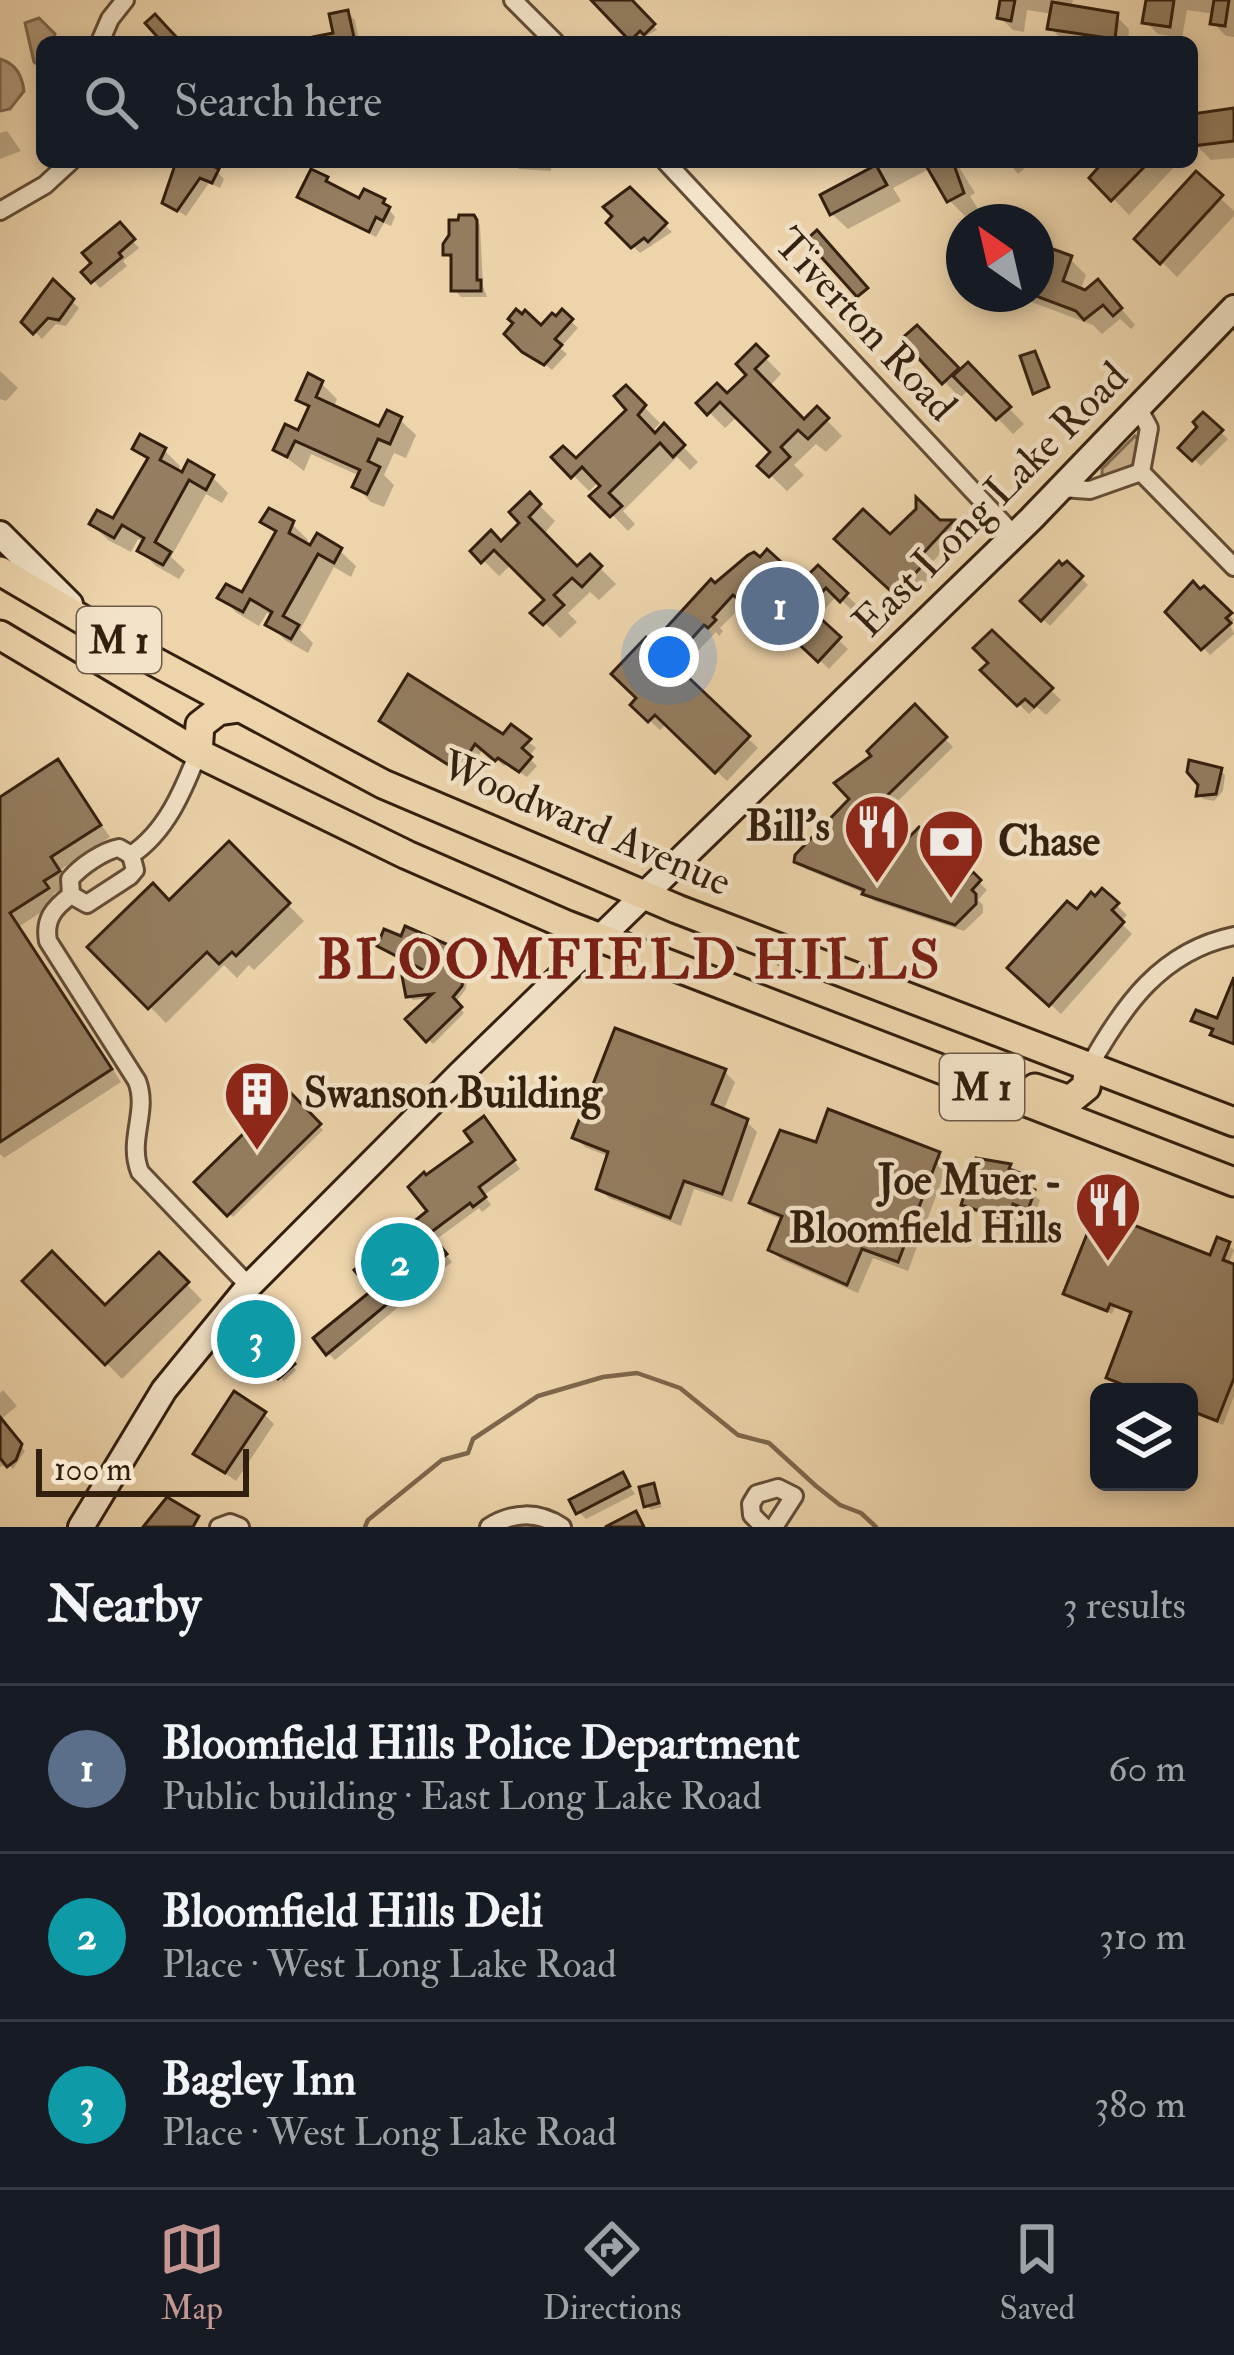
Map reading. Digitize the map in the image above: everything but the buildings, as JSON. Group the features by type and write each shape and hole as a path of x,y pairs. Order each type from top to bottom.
{"main road":[{"name":"East Long Lake Road","path":"81,1527 173,1376 249,1286 1015,535 1234,308"},
{"path":"0,534 85,618"},
{"name":"Woodward Avenue","path":"0,571 383,784 647,896 1234,1122"},
{"name":"M 1","path":"0,635 197,753 407,855 602,939 1234,1182"},
{"path":"197,753 200,725 218,711 239,708"},
{"path":"732,989 778,989 1067,1100 1086,1087 1089,1067"}],"street":[{"path":"103,36 125,0"},
{"path":"513,0 549,36"},
{"path":"0,211 45,185 63,168"},
{"name":"Tiverton Road","path":"671,168 1015,535"},
{"path":"1139,409 1149,428 1141,472"},
{"path":"1062,488 1090,490 1141,472"},
{"path":"1141,472 1234,567"},
{"path":"131,855 151,842 162,827 197,753"},
{"path":"112,849 131,855 134,870 130,876 87,904 71,895 70,879 76,873 112,849"},
{"path":"71,895 52,911 48,941 137,1081 143,1103 134,1146 140,1172 249,1286"},
{"path":"1089,1067 1120,1014 1154,976 1187,952 1234,936"},
{"path":"764,1527 752,1515 751,1504 757,1494 778,1487 794,1496 774,1527"},
{"path":"489,1527 525,1515 547,1518 562,1527"},
{"path":"218,1527 230,1523 240,1527"}],"shaded area":[{"path":"39,18 55,34 36,36 36,63 34,62 25,23"},
{"path":"0,59 17,71 24,91 10,109 0,111"},
{"path":"1135,436 1141,443 1133,469 1107,477 1102,474 1102,469"}],"waterway":[{"path":"365,1527 442,1460 468,1453 473,1439 538,1396 603,1377 637,1373 680,1388 738,1435 769,1443 840,1505 861,1513 876,1527"}],"place":[{"name":"Bloomfield Hills Police Department","path":"780,606"},
{"name":"Bill's","path":"877,886"},
{"name":"Chase","path":"951,901"},
{"name":"Swanson Building","path":"257,1153"},
{"name":"Bloomfield Hills Deli","path":"400,1262"},
{"name":"Joe Muer - Bloomfield Hills","path":"1108,1264"},
{"name":"Bagley Inn","path":"256,1339"}],"district":[{"name":"BLOOMFIELD HILLS","path":"630,961"}]}
